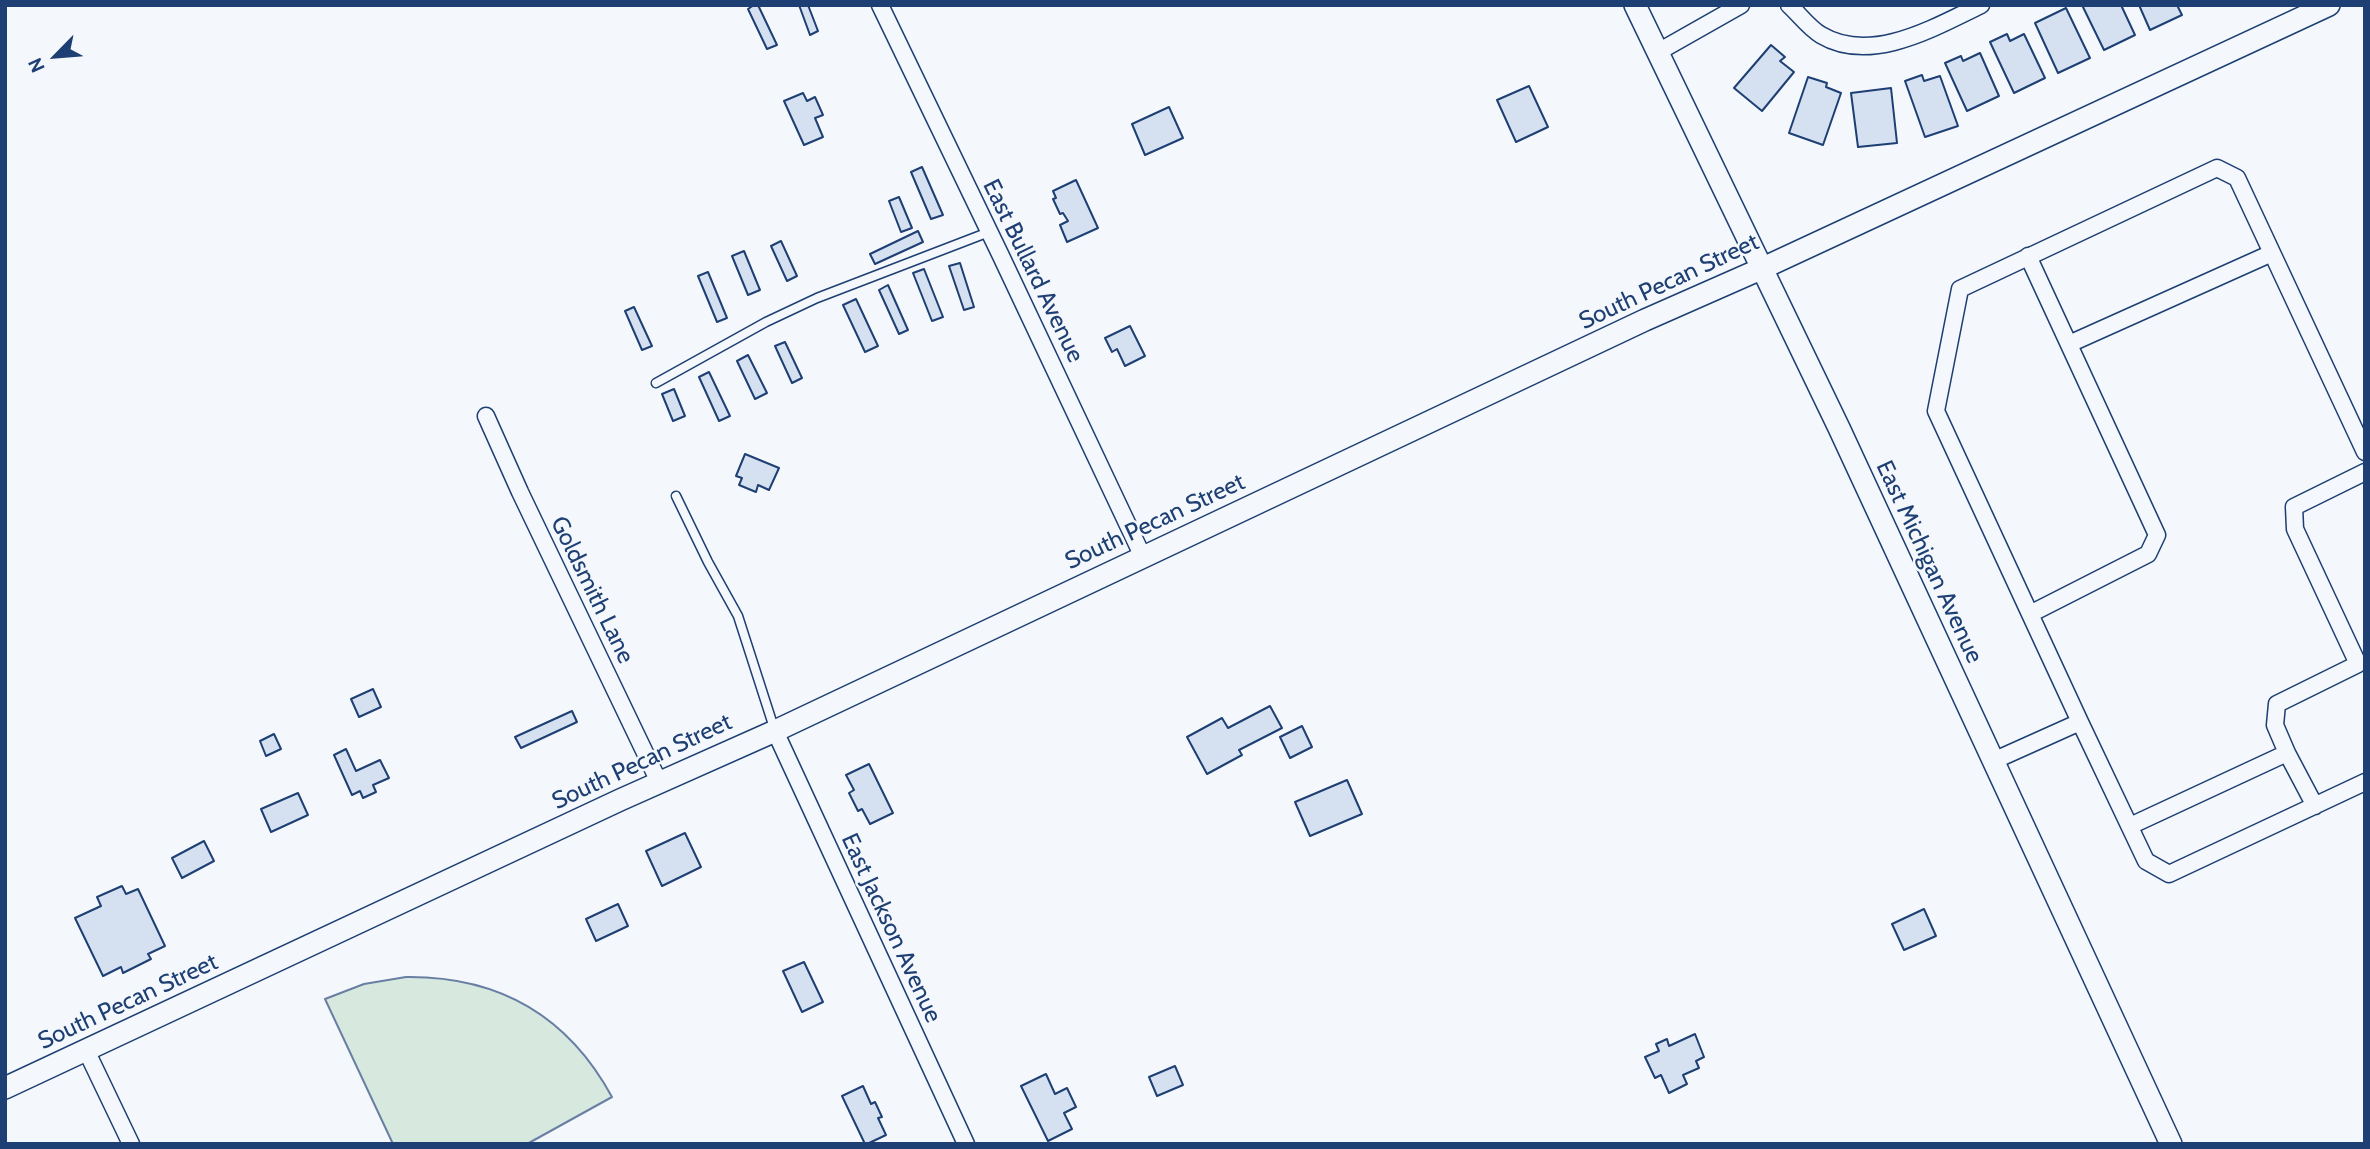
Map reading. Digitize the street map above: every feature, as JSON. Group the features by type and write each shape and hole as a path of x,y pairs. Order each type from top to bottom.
{"street":[{"name":"East Bullard Avenue","path":"880,5 1143,557"},
{"name":"East Michigan Avenue","path":"1635,5 1763,268 2171,1144"},
{"path":"1658,52 1741,5"},
{"path":"1788,5 1821,35 1855,47 1888,43 1933,28 1981,5"},
{"name":"South Pecan Street","path":"5,1088 659,782 775,731 1645,320 1763,268 2329,5"},
{"path":"2365,452 2237,178 2217,168 1960,289 1936,411 2146,861 2169,874 2365,782"},
{"path":"2069,344 2272,253"},
{"path":"2028,256 2157,534 2148,554 2030,614"},
{"name":"Goldsmith Lane","path":"486,416 659,782"},
{"path":"2315,806 2275,725 2277,704 2361,662 2295,529 2294,507 2365,472"},
{"path":"1993,761 2080,722"},
{"name":"East Jackson Avenue","path":"775,731 966,1144"},
{"path":"2130,826 2287,753"},
{"path":"86,1050 131,1144"}],"lane":[{"path":"656,383 817,298 989,232"},
{"path":"676,496 708,562 738,615 775,731"}],"shaded area":[{"path":"406,977 471,984 500,993 527,1006 552,1023 574,1044 612,1097 527,1144 393,1144 325,999 364,984"}],"building":[{"path":"758,5 777,45 767,49 748,9"},
{"path":"799,5 808,5 818,31 810,35"},
{"path":"2082,5 2121,5 2135,35 2104,50"},
{"path":"2139,5 2177,5 2182,15 2150,30"},
{"path":"2066,8 2090,58 2058,73 2035,23"},
{"path":"2007,34 2010,41 2024,34 2045,78 2014,93 1990,42"},
{"path":"1771,45 1785,57 1780,61 1794,72 1762,111 1734,88"},
{"path":"1980,53 1999,96 1967,111 1945,63 1961,56 1963,61"},
{"path":"1922,75 1924,81 1940,76 1958,126 1925,137 1905,81"},
{"path":"1808,77 1827,83 1826,87 1841,93 1823,145 1789,133"},
{"path":"1529,86 1548,127 1516,142 1497,100"},
{"path":"1891,88 1897,143 1858,147 1851,93"},
{"path":"803,93 807,101 815,97 823,115 815,118 823,137 804,145 784,101"},
{"path":"1169,107 1183,138 1145,155 1132,124"},
{"path":"922,167 943,215 931,219 911,172"},
{"path":"1076,180 1098,228 1067,242 1060,225 1068,221 1063,213 1060,214 1053,199 1056,198 1053,191"},
{"path":"899,197 912,228 901,232 889,201"},
{"path":"918,231 923,242 875,264 870,254"},
{"path":"781,241 797,276 787,281 771,246"},
{"path":"744,251 760,290 748,295 732,256"},
{"path":"960,263 974,307 964,310 949,266"},
{"path":"924,269 943,317 932,321 913,273"},
{"path":"708,272 727,318 717,322 698,276"},
{"path":"888,285 908,330 899,334 879,290"},
{"path":"856,299 878,346 865,352 843,305"},
{"path":"634,307 652,346 642,350 625,311"},
{"path":"1130,326 1145,356 1125,366 1117,349 1112,352 1105,338"},
{"path":"785,342 802,378 792,383 775,346"},
{"path":"748,355 767,393 755,399 737,361"},
{"path":"709,372 730,416 719,421 699,377"},
{"path":"674,389 685,416 673,421 662,394"},
{"path":"745,454 779,468 769,490 758,485 756,492 739,485 742,478 736,476"},
{"path":"373,689 381,707 359,717 351,699"},
{"path":"1270,706 1282,728 1239,750 1242,755 1207,774 1187,737 1222,718 1228,728"},
{"path":"572,711 577,722 521,748 515,737"},
{"path":"1302,726 1312,747 1290,758 1280,737"},
{"path":"274,734 281,749 266,756 260,741"},
{"path":"346,749 356,771 380,760 389,778 373,785 376,792 363,798 360,791 352,795 334,755"},
{"path":"869,764 893,813 870,824 862,809 858,811 849,793 854,790 846,775"},
{"path":"1347,780 1362,814 1310,836 1295,802"},
{"path":"298,793 308,815 271,832 261,809"},
{"path":"685,833 701,867 662,886 646,851"},
{"path":"204,841 214,861 182,878 172,858"},
{"path":"122,886 126,894 138,889 165,946 148,954 151,959 123,973 121,967 103,976 75,918 101,906 97,897"},
{"path":"618,904 628,926 596,941 586,919"},
{"path":"1924,909 1936,936 1904,950 1892,924"},
{"path":"804,962 823,1002 802,1012 783,971"},
{"path":"1695,1034 1704,1057 1696,1061 1699,1068 1683,1075 1687,1084 1669,1093 1661,1075 1655,1078 1645,1057 1659,1051 1656,1044 1667,1039 1669,1046"},
{"path":"1175,1066 1183,1085 1157,1096 1149,1077"},
{"path":"1046,1074 1055,1094 1067,1088 1076,1107 1064,1113 1072,1129 1048,1141 1021,1086"},
{"path":"863,1086 871,1104 875,1102 882,1117 878,1118 886,1135 867,1144 842,1096"}]}
